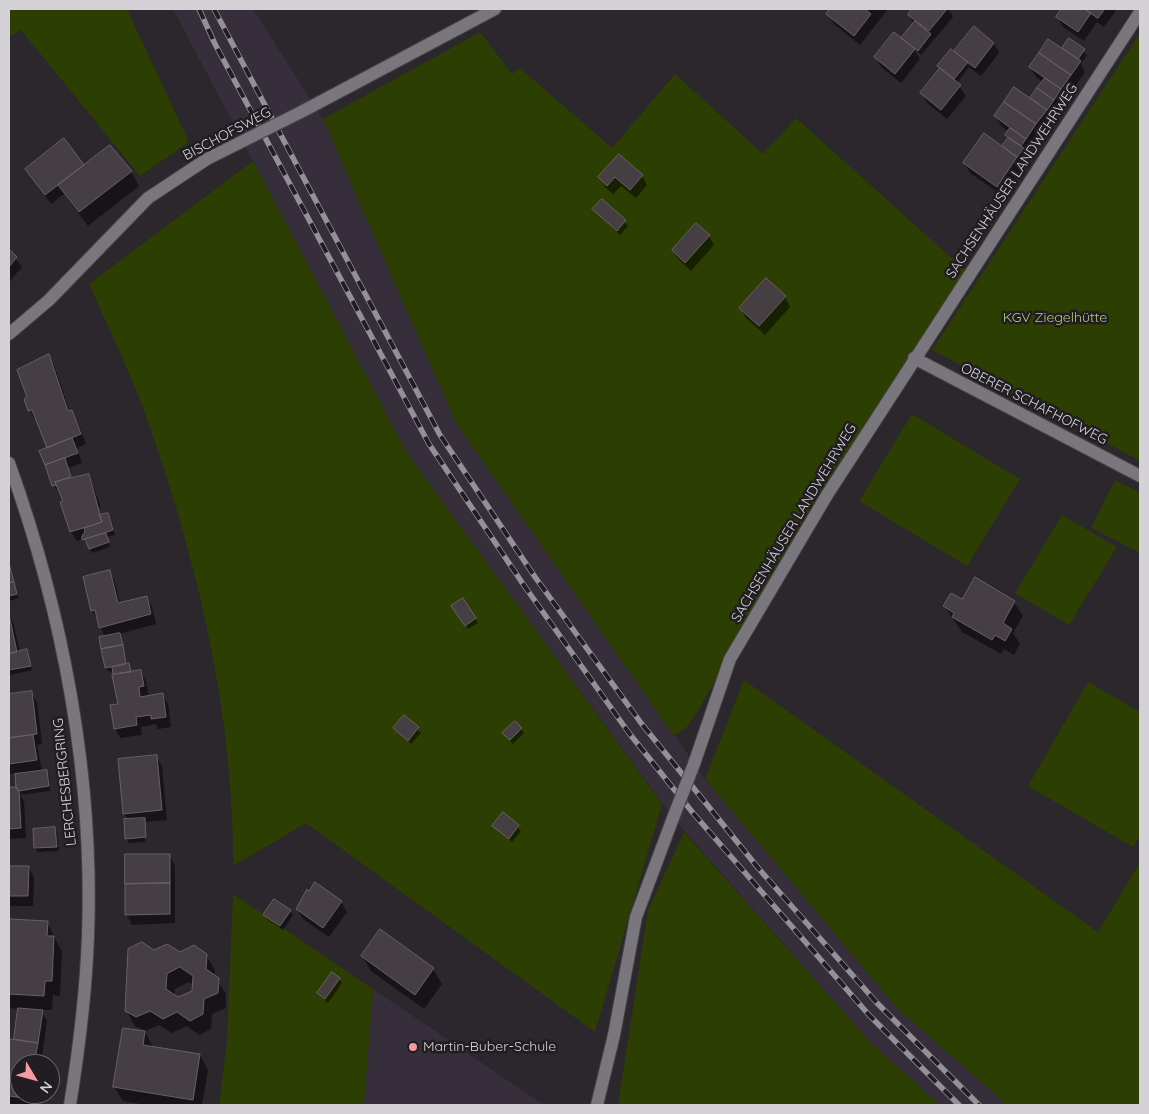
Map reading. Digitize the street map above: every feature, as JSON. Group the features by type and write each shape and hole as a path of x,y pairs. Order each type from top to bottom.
{"street":[{"name":"BISCHOFSWEG","path":"9,334 49,300 148,198 207,159 303,111 495,9"},
{"name":"SACHSENHÄUSER LANDWEHRWEG","path":"597,1105 614,1035 636,918 694,764 730,659 827,495 1140,12"},
{"name":"OBERER SCHAFHOFWEG","path":"914,358 1140,476"},
{"name":"LERCHESBERGRING","path":"9,463 44,578 64,662 80,756 88,853 88,936 80,1040 70,1105"}],"shaded area":[{"path":"173,9 253,9 323,119 456,423 705,779 896,1007 1007,1105 940,1105 871,1043 673,818 407,453"},
{"name":"Martin-Buber-Schule","path":"373,989 544,1105 364,1105"}],"green space":[{"path":"9,9 127,9 189,142 140,176 21,30 9,37"},
{"path":"480,32 512,74 520,68 612,148 675,74 763,154 796,118 966,271 802,523 702,704 687,727 674,736 456,423 323,119"},
{"name":"KGV Ziegelhütte","path":"1140,33 1140,461 932,350"},
{"path":"253,161 407,453 662,804 595,1032 306,823 233,866 232,810 227,755 220,700 198,590 184,536 151,430 129,374 89,284"},
{"path":"912,414 1020,479 967,566 859,501"},
{"path":"1115,480 1140,493 1140,553 1091,528"},
{"path":"1062,515 1117,547 1069,625 1015,593"},
{"path":"744,680 1098,932 1140,862 1140,1105 1007,1105 896,1007 705,779"},
{"path":"1088,682 1140,712 1140,835 1133,847 1028,786"},
{"path":"684,832 871,1043 940,1105 618,1105 648,910"},
{"path":"233,894 373,989 364,1105 219,1105 227,1040"}],"building":[{"path":"830,9 865,9 871,14 854,36 826,14"},
{"path":"912,9 947,9 929,31 908,15"},
{"path":"1061,9 1085,9 1091,13 1078,32 1056,17"},
{"path":"1085,9 1105,9 1098,18"},
{"path":"915,21 931,34 918,51 901,38"},
{"path":"974,26 994,43 975,68 954,51"},
{"path":"894,32 915,49 895,74 874,57"},
{"path":"1069,38 1085,49 1078,59 1062,48"},
{"path":"1048,39 1081,61 1071,75 1039,53"},
{"path":"951,49 968,62 954,79 937,66"},
{"path":"1039,53 1071,75 1061,89 1029,67"},
{"path":"940,68 961,85 941,110 920,93"},
{"path":"1045,78 1061,89 1054,100 1037,88"},
{"path":"1014,87 1047,110 1036,124 1004,102"},
{"path":"1037,88 1054,100 1047,110 1030,98"},
{"path":"1004,102 1036,124 1026,139 994,116"},
{"path":"1010,128 1026,139 1021,146 1005,135"},
{"path":"984,133 1017,157 997,187 963,163"},
{"path":"64,138 84,165 45,195 25,169"},
{"path":"1008,138 1024,148 1017,157 1002,146"},
{"path":"110,145 132,171 79,212 58,185"},
{"path":"619,154 643,175 630,190 615,177 607,186 598,177"},
{"path":"602,199 626,220 617,231 592,209"},
{"path":"696,223 710,235 685,263 672,250"},
{"path":"9,249 17,257 9,267"},
{"path":"766,278 786,296 759,326 739,308"},
{"path":"49,354 68,411 72,410 81,434 47,448 32,410 28,411 24,399 27,397 17,370"},
{"path":"72,438 78,453 45,465 39,451"},
{"path":"65,458 71,477 55,482 56,485 52,486 45,465"},
{"path":"89,474 102,522 70,532 60,502 63,501 55,482"},
{"path":"108,513 113,530 82,540 85,532 84,528 102,522 99,515"},
{"path":"106,533 109,542 89,549 85,539"},
{"path":"9,563 14,582 9,583"},
{"path":"110,570 118,603 147,596 151,614 99,628 95,610 91,611 83,577"},
{"path":"975,577 1015,601 1003,623 1012,629 1005,641 995,635 992,640 952,617 954,613 943,606 951,593 962,599"},
{"path":"14,582 17,594 9,596 9,583"},
{"path":"463,598 476,618 465,626 451,606"},
{"path":"9,614 17,652 9,654"},
{"path":"120,633 123,645 101,649 99,637"},
{"path":"123,645 126,664 105,668 101,649"},
{"path":"27,649 31,666 9,670 9,654"},
{"path":"129,663 131,672 113,674 112,667"},
{"path":"141,670 144,686 139,687 140,697 163,693 166,717 151,719 151,715 136,717 137,725 114,729 110,705 118,704 112,675"},
{"path":"32,691 37,734 9,738 9,694"},
{"path":"404,715 419,727 408,741 393,728"},
{"path":"515,721 522,728 510,740 502,733"},
{"path":"33,735 37,760 9,764 9,738"},
{"path":"157,755 162,810 123,814 118,759"},
{"path":"47,770 49,786 18,791 16,788 15,774"},
{"path":"9,787 16,787 19,790 21,828 9,829"},
{"path":"503,812 519,825 509,839 492,826"},
{"path":"145,818 146,837 125,839 124,819"},
{"path":"55,827 57,847 34,848 33,829"},
{"path":"125,854 170,854 170,883 125,884"},
{"path":"9,866 29,866 28,896 9,896"},
{"path":"315,882 342,901 323,928 296,909 307,889 309,891"},
{"path":"170,883 170,914 125,915 125,884"},
{"path":"274,899 291,910 280,926 263,915"},
{"path":"9,919 48,921 47,936 54,936 52,981 45,981 44,996 9,994"},
{"path":"380,929 434,968 415,995 361,956"},
{"path":"142,942 154,950 167,944 180,952 194,945 207,954 206,969 219,978 218,993 204,999 203,1014 190,1021 177,1012 163,1019 150,1011 136,1017 125,1011 128,949","holes":["180,967 193,976 192,991 178,997 166,989 167,974"]},
{"path":"332,972 340,978 325,999 317,993"},
{"path":"18,1008 43,1010 38,1043 14,1039"},
{"path":"123,1028 145,1031 143,1045 200,1054 193,1100 113,1087"},
{"path":"9,1039 38,1043 36,1054 10,1054 9,1096"}],"railway":[{"path":"199,9 215,44 429,444 523,584 629,733 693,813 869,1015 959,1105"},
{"path":"214,9 440,435 535,577 641,723 759,869 877,1003 979,1105"}],"place":[{"name":"Martin-Buber-Schule","path":"413,1047"}]}
